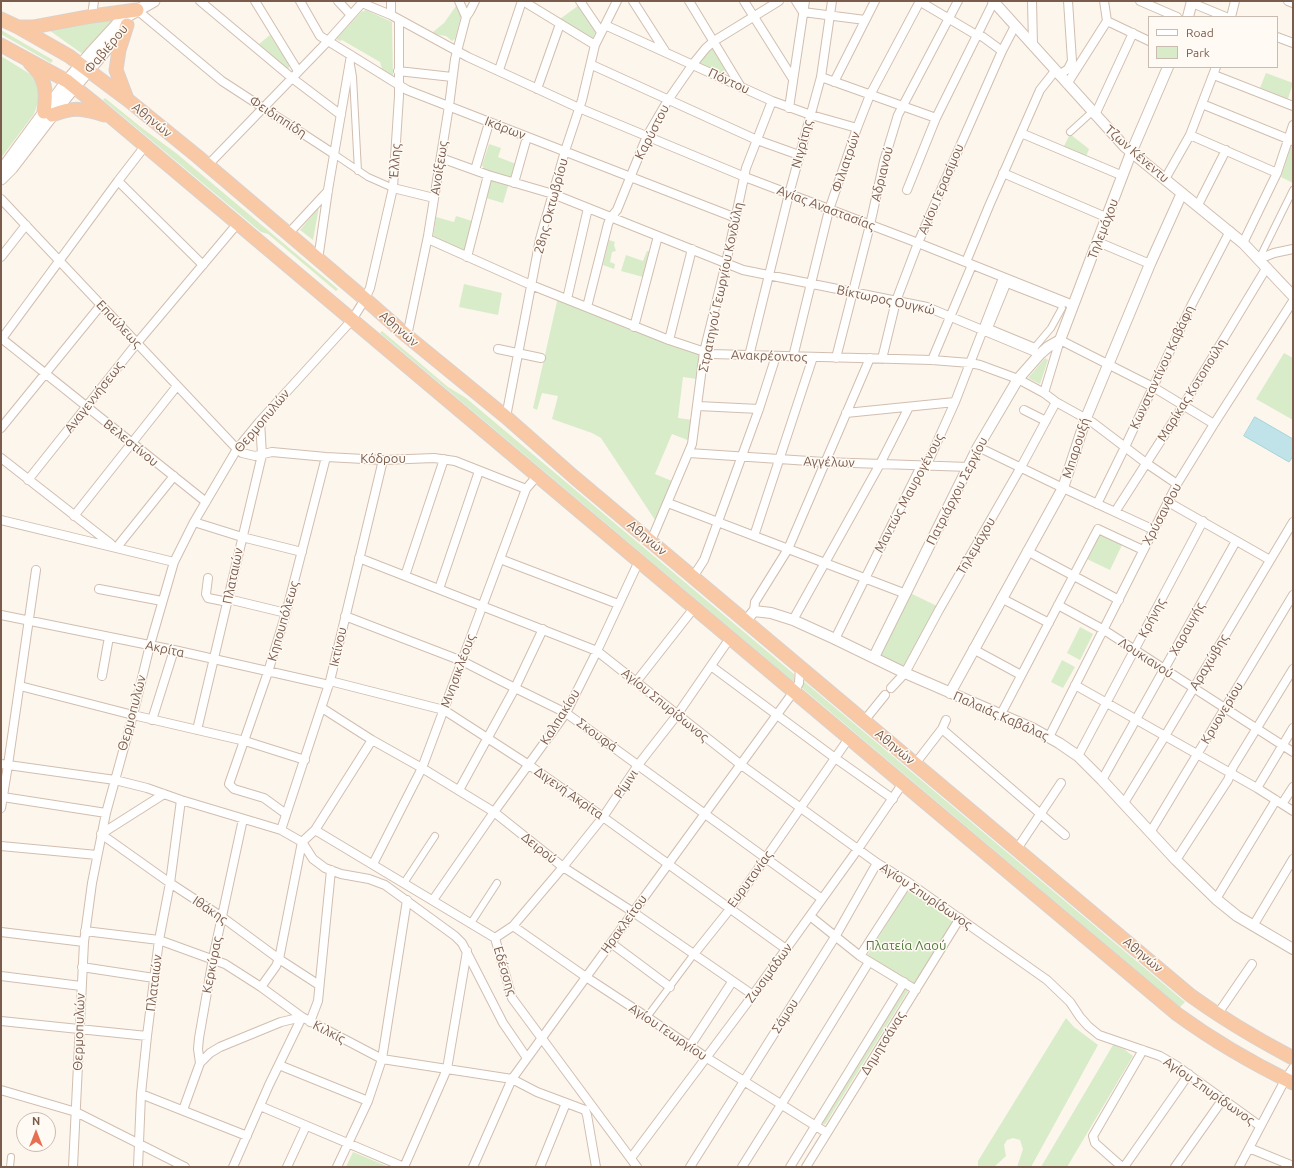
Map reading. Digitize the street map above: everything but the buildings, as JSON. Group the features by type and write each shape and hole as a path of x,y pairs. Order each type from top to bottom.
{"highway":[{"path":"18,27 37,26 137,10"},
{"name":"Αθηνών","path":"1,19 18,27 85,67 128,100 407,336 506,417 693,577 750,616 800,667 1190,996 1248,1034 1293,1058"},
{"path":"127,25 119,50 116,70 128,100"},
{"name":"Αθηνών","path":"1,45 71,84 1177,1014 1202,1033 1229,1050 1289,1082"},
{"path":"23,56 36,69 42,80 46,90 48,114 79,108 91,110 111,118"}],"main road":[{"name":"Φαβιέρου","path":"85,67 122,19 154,1"},
{"name":"Φαβιέρου","path":"85,67 127,25 137,10"},
{"path":"1,171 85,67"},
{"path":"1,179 12,168 48,114"}],"street":[{"path":"92,16 94,1"},
{"path":"200,1 292,78 341,115"},
{"path":"255,1 298,71"},
{"name":"Ικάρων","path":"300,1 320,36 351,59 399,86 489,123 565,151 629,178 736,218"},
{"path":"338,1 350,15"},
{"path":"391,1 391,15"},
{"path":"459,1 466,17"},
{"name":"Ανοίξεως","path":"407,336 428,239 457,51 466,17 475,1"},
{"path":"499,70 522,1 595,45"},
{"path":"580,1 603,28"},
{"name":"28ης Οκτωβρίου","path":"506,417 540,239 592,64 595,45 617,1"},
{"path":"633,1 665,51"},
{"path":"689,1 741,87"},
{"path":"744,1 793,79"},
{"name":"Καρύστου","path":"587,307 608,224 611,217 617,210 647,136 668,100 692,64 706,48 714,41 779,1"},
{"path":"796,1 803,12 865,20"},
{"path":"789,108 805,1"},
{"name":"Νιγρίτης","path":"749,356 799,155 821,77 832,1"},
{"path":"834,82 875,1"},
{"path":"919,1 973,33 983,37 1002,51"},
{"name":"Φιλιατρών","path":"793,357 829,210 857,128 870,95 919,1"},
{"name":"Αδριανού","path":"836,358 870,225 884,161 902,106 958,1"},
{"path":"1032,1 1033,45"},
{"path":"932,360 951,316 1003,173 1040,90 1057,73 1068,69 1072,61 1068,1"},
{"path":"1104,1 1105,16 1107,21 1148,40"},
{"path":"1140,1 1175,16"},
{"path":"1231,16 1235,1"},
{"path":"1288,1 1293,3"},
{"path":"207,166 328,41 361,2"},
{"name":"Αγίας Αναστασίας","path":"361,2 391,15 457,51 579,108 745,177 918,243 1073,305"},
{"path":"907,190 936,118 994,2"},
{"name":"Τζων Κένεντυ","path":"994,2 1093,114 1131,153 1198,205 1243,243 1293,296"},
{"path":"1188,16 1192,2 1224,16"},
{"name":"Φειδιππίδη","path":"137,10 222,81 358,171 394,188 434,198"},
{"name":"Έλλης","path":"352,320 365,299 374,276 394,188 399,86 399,20"},
{"path":"1067,84 1107,21"},
{"path":"537,89 560,24"},
{"name":"Αγίου Γερασίμου","path":"882,359 896,301 918,243 1002,51 1015,26"},
{"name":"Πόντου","path":"603,28 665,51 789,108 857,128"},
{"path":"1070,132 1093,114 1133,33"},
{"path":"1278,37 1293,43"},
{"path":"318,260 328,190 351,59"},
{"path":"351,59 358,171"},
{"path":"592,64 757,140 799,155"},
{"name":"Τηλεμάχου","path":"1044,393 1060,340 1073,305 1108,218 1131,153 1168,68"},
{"path":"398,71 452,77"},
{"path":"1165,179 1190,135 1215,71 1293,106"},
{"path":"821,77 936,118"},
{"name":"Στρατηγού Γεωργίου Κονδύλη","path":"651,541 692,444 704,352 726,263 746,168 772,101"},
{"path":"1202,104 1291,140"},
{"path":"475,170 489,123"},
{"path":"1243,243 1277,173 1291,140 1293,125"},
{"path":"1021,133 1123,176"},
{"path":"1190,135 1277,173"},
{"path":"514,183 527,137"},
{"path":"1,339 145,146"},
{"path":"1198,205 1226,150"},
{"name":"Βίκτωρος Ουγκώ","path":"441,158 514,183 553,194 743,270 927,307 986,328 1040,354"},
{"path":"1003,173 1108,218"},
{"path":"467,257 488,174"},
{"path":"118,181 203,265"},
{"path":"288,234 328,190"},
{"path":"1259,259 1293,190"},
{"name":"Μπαρουξή","path":"950,693 1027,550 1063,488 1086,418 1108,363 1182,193"},
{"name":"Επαύλεως","path":"1,199 237,449"},
{"path":"567,299 588,208"},
{"name":"Αναγεννήσεως","path":"28,480 137,343 238,223"},
{"path":"1,257 26,225"},
{"name":"Κωνσταντίνου Καβάφη","path":"1097,504 1125,448 1152,387 1191,306 1230,232"},
{"path":"634,327 658,236"},
{"name":"Ανακρέοντος","path":"428,239 531,286 567,299 634,327 712,354 932,360 970,363 1018,379 1044,393 1056,402 1086,418 1125,448 1177,484"},
{"path":"1098,242 1150,264"},
{"path":"669,340 692,249"},
{"path":"1259,259 1274,253 1293,249"},
{"name":"Μαρίκας Κοτοπούλη","path":"1115,512 1183,406 1267,267"},
{"name":"Μαντώς Μαυρογένους","path":"835,639 918,472 929,460 986,328 1004,278"},
{"path":"1007,284 1061,305 1062,308 1051,328 1035,348 986,328 1007,284"},
{"name":"Χρύσανθου","path":"1049,737 1177,484 1293,301"},
{"path":"1,428 101,305"},
{"name":"Θερμοπυλών","path":"73,1167 82,967 85,931 97,855 106,812 133,715 162,600 174,562 194,522 237,449 260,421 352,320"},
{"name":"Βελεστίνου","path":"1,339 206,502"},
{"path":"1060,340 1108,363 1214,424"},
{"name":"Πατριάρχου Σεργίου","path":"874,657 978,448 1018,379 1040,354 1060,340"},
{"path":"498,349 541,358"},
{"path":"693,577 704,560 719,522 776,356"},
{"path":"754,536 813,357"},
{"path":"750,616 755,602 788,548 870,358"},
{"path":"74,516 131,442 177,386"},
{"path":"846,413 955,402"},
{"name":"Τηλεμάχου","path":"891,688 905,673 1056,402"},
{"path":"698,406 759,409"},
{"path":"792,620 880,464 909,407"},
{"path":"1024,410 1046,421"},
{"name":"Πλαταιών","path":"197,730 262,455 260,421"},
{"path":"978,448 1154,530"},
{"name":"Κόδρου","path":"237,449 248,455 262,455 272,452 383,460 444,459 455,461 526,488"},
{"name":"Αγγέλων","path":"689,454 824,462 969,467"},
{"name":"Κηπουπόλεως","path":"286,814 264,798 234,789 229,784 268,672 286,612 326,457"},
{"path":"1,458 102,538 117,547"},
{"path":"405,576 444,459"},
{"name":"Ικτίνου","path":"281,830 329,683 383,460"},
{"path":"439,589 479,471"},
{"path":"117,547 174,476"},
{"name":"Μνησικλέους","path":"373,864 422,768 526,488 537,476"},
{"path":"1168,502 1270,560"},
{"path":"668,503 906,594"},
{"path":"1,520 174,562"},
{"name":"Κρήνης","path":"1078,756 1203,521"},
{"path":"194,522 242,537 302,552"},
{"name":"Αραχώβης","path":"1124,803 1293,522"},
{"path":"1001,714 1098,529 1143,550"},
{"name":"Χαραυγής","path":"1102,780 1236,541"},
{"path":"1027,550 1119,600"},
{"name":"Αγίου Σπυρίδωνος","path":"359,558 598,651 740,764 877,863 908,882 1047,980 1070,1002 1088,1026 1099,1035 1160,1056 1189,1074 1260,1126"},
{"path":"500,559 618,604"},
{"name":"Καλπακίου","path":"433,900 494,812 529,766 566,713 598,651 618,604 639,561"},
{"path":"1,808 5,765 20,686 36,570"},
{"path":"208,578 206,594 208,598 286,612"},
{"path":"99,589 162,600"},
{"name":"Κρυονερίου","path":"1151,831 1293,595"},
{"path":"1001,598 1049,623"},
{"name":"Λουκιανού","path":"1058,605 1104,630 1293,752"},
{"path":"636,682 694,608"},
{"name":"Παλαιάς Καβάλας","path":"750,616 771,613 792,620 874,657 905,673 1001,714 1049,737 1078,756 1151,831 1176,860 1216,899 1237,916 1292,947"},
{"name":"Ακρίτα","path":"1,615 174,650 268,672 329,683"},
{"name":"Σκουφά","path":"345,616 462,661 566,713 822,899"},
{"path":"459,790 488,739 542,629"},
{"path":"102,676 109,637"},
{"name":"Ρίμινι","path":"495,938 513,926 563,867 603,816 638,765 677,715 730,638"},
{"path":"973,649 1021,675"},
{"path":"152,720 174,650"},
{"path":"711,666 893,799"},
{"path":"794,692 799,683 800,667"},
{"path":"1176,860 1228,780 1233,767 1256,729 1291,678 1293,669"},
{"name":"Διγενή Ακρίτα","path":"329,683 444,710 603,816 786,949"},
{"path":"1075,685 1257,788 1293,811"},
{"path":"20,686 152,720 245,741 305,760"},
{"name":"Ηρακλείτου","path":"473,1167 512,1079 740,764 794,692"},
{"path":"864,721 886,695"},
{"name":"Δειρού","path":"322,708 372,740 422,768 494,812 563,867 633,912 753,996"},
{"path":"915,764 942,729 946,720"},
{"path":"1257,788 1293,728"},
{"path":"942,729 1066,835"},
{"name":"Ευρυτανίας","path":"647,1017 730,909 849,738"},
{"path":"261,987 276,966 279,959 302,842 315,830 372,740"},
{"name":"Εδέσσης","path":"5,765 115,780 281,830 302,842 313,859 319,864 331,870 377,881 385,885 455,936 462,943 503,1023 527,1058"},
{"path":"1016,849 1061,783"},
{"name":"Ζωσιμάδων","path":"631,1158 753,996 903,784"},
{"path":"1216,899 1279,802 1293,786"},
{"path":"101,834 164,794"},
{"path":"3,797 106,812"},
{"name":"Πλαταιών","path":"138,1167 141,1094 147,1036 159,940 170,883 181,800"},
{"name":"Κερκύρας","path":"183,1110 200,1063 198,1049 199,1038 213,958 243,819"},
{"name":"Εδέσσης","path":"315,830 495,938 512,998 637,1167"},
{"name":"Ιθάκης","path":"101,834 170,883 222,917 279,959 319,985"},
{"path":"404,883 435,836"},
{"path":"1,846 97,855"},
{"path":"1253,926 1293,859"},
{"name":"Σάμου","path":"690,1167 835,937 877,863"},
{"path":"310,1022 318,1001 331,870"},
{"path":"860,956 908,882"},
{"path":"471,923 497,884"},
{"path":"337,1167 368,1101 382,1059 407,900"},
{"path":"810,916 860,956 916,990"},
{"name":"Δημητσάνας","path":"806,1167 960,918"},
{"name":"Αγίου Γεωργίου","path":"513,926 586,977 743,1082 827,1133"},
{"name":"Κιλκίς","path":"85,931 159,940 213,958 226,964 261,987 310,1022 382,1059 512,1079 537,1092 585,1110"},
{"path":"1,932 84,942"},
{"path":"611,942 670,987"},
{"path":"260,1106 404,1167 447,1069 467,951"},
{"path":"742,1167 869,962"},
{"path":"1218,1015 1252,964"},
{"path":"82,967 154,978"},
{"path":"1,976 81,986"},
{"path":"690,1046 732,982"},
{"name":"Δημητσάνας","path":"790,1167 904,982"},
{"path":"200,1063 210,1053 220,1047 281,1022 302,1017"},
{"path":"233,1167 302,1017"},
{"path":"1,1020 147,1036"},
{"path":"1143,1050 1094,1132 1093,1139 1095,1144 1123,1167 1189,1074"},
{"path":"279,1065 368,1101"},
{"path":"1239,1167 1260,1126 1289,1082 1293,1068"},
{"path":"1,1090 76,1112 185,1167"},
{"path":"141,1094 247,1136"},
{"path":"1175,1167 1223,1099"},
{"path":"540,1167 566,1103"},
{"path":"594,1108 585,1110 596,1167"},
{"path":"287,1167 306,1126"},
{"path":"1249,1148 1293,1166"},
{"path":"10,1167 11,1157"}],"green space":[{"path":"579,5 596,31 592,39 560,19"},
{"path":"456,6 461,16 455,39 452,41 446,36 433,34 433,32 444,23"},
{"path":"366,10 392,22 393,76 382,69 380,62 342,40 340,41 336,39 361,12"},
{"path":"119,15 108,25 84,55 46,28"},
{"path":"1,30 53,60 51,63 1,34"},
{"path":"270,35 290,66 288,69 259,44"},
{"path":"713,46 727,71 723,75 699,64"},
{"path":"1,56 30,74 40,89 39,100 34,114 1,158"},
{"path":"1266,73 1293,83 1288,99 1260,88"},
{"path":"105,98 176,153 338,289 336,291 268,234 261,232 103,100"},
{"path":"1070,134 1089,149 1086,157 1063,148"},
{"path":"489,144 501,148 498,157 516,164 512,180 484,169 482,165"},
{"path":"1291,146 1293,147 1293,183 1281,177"},
{"path":"489,179 509,183 503,203 486,198"},
{"path":"319,207 313,240 300,230"},
{"path":"456,216 472,221 464,251 433,238 436,217 454,222"},
{"path":"609,240 615,242 614,245 616,251 612,252 610,262 615,264 614,269 603,265"},
{"path":"647,251 650,251 643,277 621,271 626,255 643,261"},
{"path":"464,284 502,293 498,315 459,307"},
{"path":"558,297 700,352 697,379 683,377 678,418 693,420 690,441 672,434 655,474 672,481 657,520 655,520 601,438 592,433 552,419 558,396 542,393 537,410 533,408"},
{"path":"382,331 448,387 466,398 794,674 794,682 380,333"},
{"path":"1284,353 1293,358 1293,420 1256,399"},
{"path":"1045,358 1048,360 1040,384 1028,378"},
{"path":"1099,534 1122,545 1110,570 1087,559"},
{"path":"910,593 937,606 906,668 880,655"},
{"path":"1080,627 1093,634 1080,660 1067,653"},
{"path":"1062,660 1075,667 1063,688 1051,682"},
{"path":"801,679 1185,1002 1180,1007 802,688"},
{"name":"Πλατεία Λαού","path":"908,889 953,922 915,986 867,956"},
{"path":"905,988 908,991 824,1125 822,1122"},
{"path":"1066,1018 1074,1027 1098,1045 1031,1167 1017,1167 1023,1149 1020,1140 1013,1138 1007,1140 1004,1145 1006,1156 994,1167 978,1167 978,1161"},
{"path":"1113,1045 1124,1049 1133,1056 1067,1167 1041,1167"},
{"path":"353,1152 389,1167 346,1167"}],"water":[{"path":"1255,417 1293,439 1293,456 1289,462 1244,436"}]}
